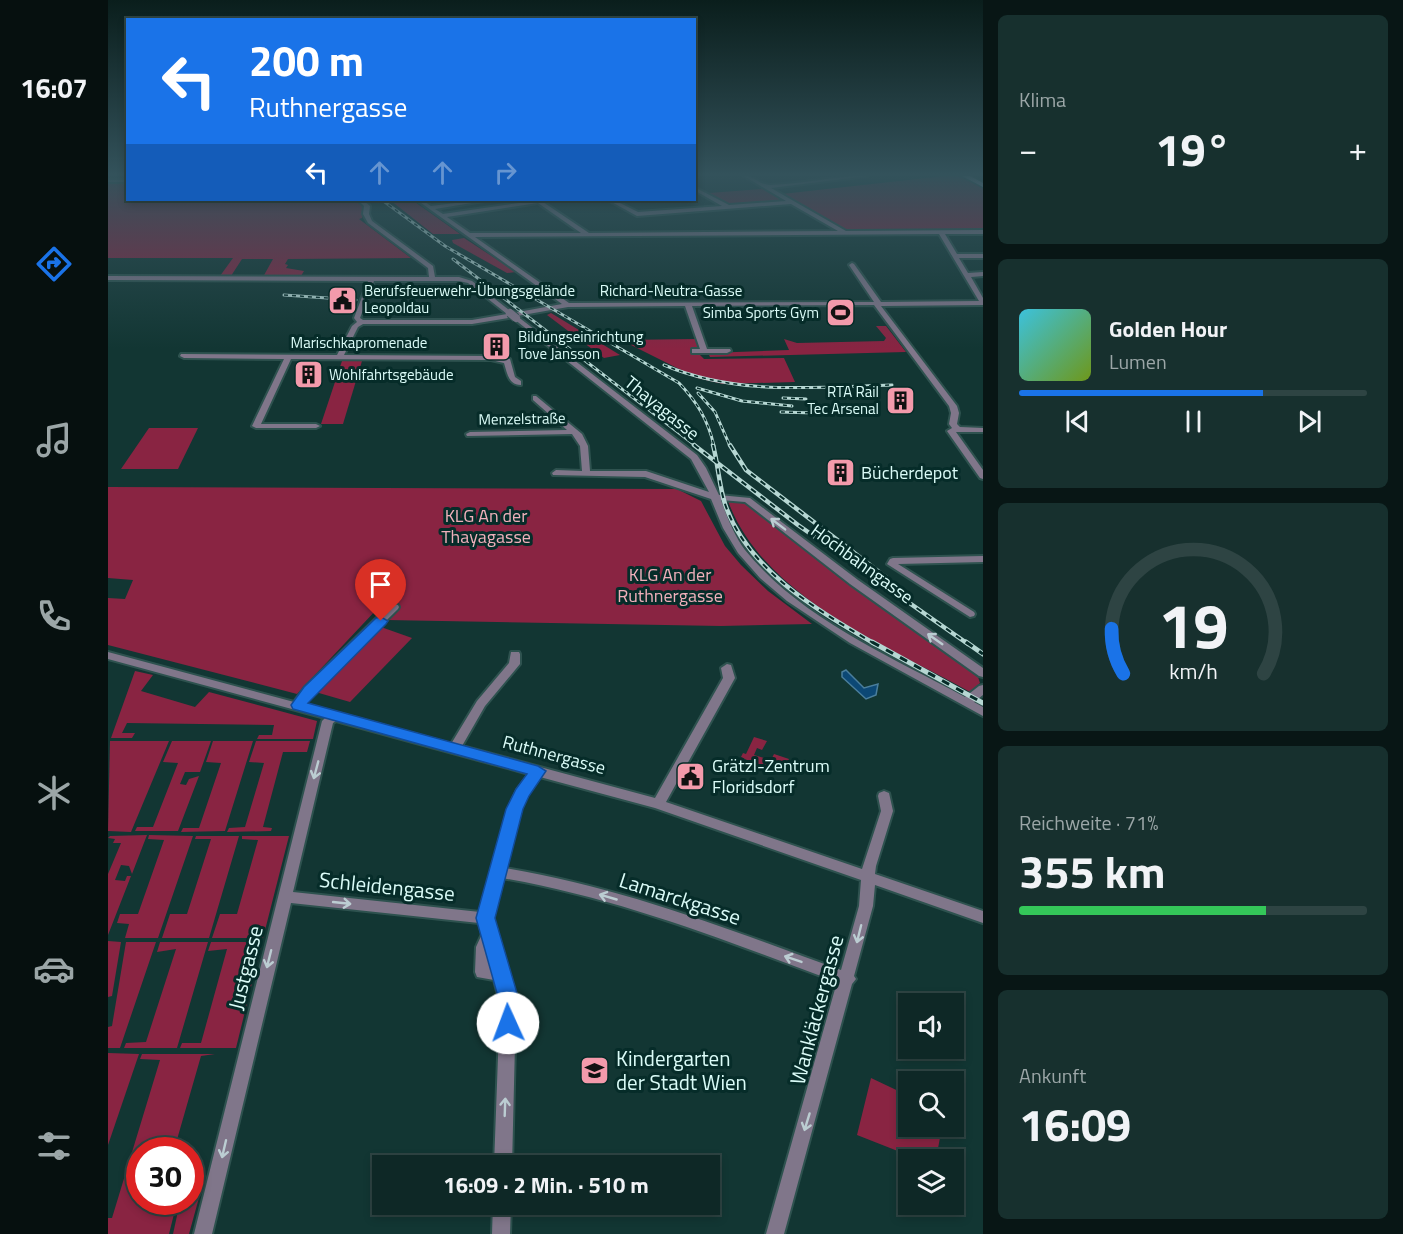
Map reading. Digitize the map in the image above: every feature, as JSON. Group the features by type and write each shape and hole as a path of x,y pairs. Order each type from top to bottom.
{"street":[{"path":"386,234 431,267 432,278"},
{"path":"470,235 866,234"},
{"path":"942,234 983,303"},
{"path":"470,235 568,305"},
{"path":"957,256 983,256"},
{"path":"852,265 953,406 956,411 953,424 958,429"},
{"path":"967,274 983,274"},
{"name":"Thayagasse","path":"108,278 432,278 467,280 683,447 703,470 722,521 736,545 780,590 832,627 983,712"},
{"path":"340,356 348,337 361,322 357,318 372,279"},
{"name":"Richard-Neutra-Gasse","path":"361,322 472,322 568,305 983,303"},
{"path":"688,305 704,351"},
{"path":"694,351 727,351"},
{"name":"Marischkapromenade","path":"184,356 501,359 507,361 512,378 518,383"},
{"path":"289,356 256,426 316,426"},
{"path":"536,398 575,432 583,443 586,472"},
{"path":"983,430 951,431 983,477"},
{"name":"Menzelstraße","path":"470,434 575,432"},
{"name":"Hochbahngasse","path":"556,473 646,474 714,497 747,500 854,582 983,673"},
{"path":"970,614 892,564 893,561 983,559"},
{"path":"298,705 309,690 394,607"},
{"path":"454,749 481,704 514,664 515,654"},
{"name":"Ruthnergasse","path":"108,655 658,804 983,917"},
{"path":"658,804 729,678 727,668"},
{"path":"966,703 983,689"},
{"name":"Justgasse","path":"204,1234 328,722 335,716"},
{"path":"503,1155 508,1007 485,918 514,809 521,793 538,771"},
{"name":"Wankläckergasse","path":"776,1234 848,979 866,906 867,876 887,811 884,796"},
{"name":"Lamarckgasse","path":"496,872 556,882 638,906 848,979"},
{"name":"Schleidengasse","path":"284,897 485,918"},
{"path":"501,1234 502,1215"}],"green space":[{"path":"108,234 378,234 411,258 288,259 285,264 288,265 286,268 304,271 301,276 263,277 273,259 242,259 231,276 220,276 233,258 108,258"},
{"path":"464,238 516,272 507,273 453,243 452,240"},
{"path":"551,313 620,355 604,358 547,315"},
{"path":"876,326 886,326 906,352 710,357 708,353 789,350 784,339 797,343 884,341 886,338"},
{"path":"696,339 700,355 704,359 784,358 795,382 723,384 697,378 621,340"},
{"path":"342,361 362,361 343,424 321,424"},
{"path":"149,428 198,428 178,469 121,469"},
{"path":"108,487 677,489 701,501 725,546 741,565 768,591 812,624 721,626 386,620 395,608 378,608 297,694 108,645 108,598 125,599 133,580 108,578"},
{"path":"728,501 747,504 845,582 978,677 980,683 970,692 831,615 798,591 769,565 745,535"},
{"path":"381,627 412,638 350,702 312,691"},
{"path":"135,671 153,675 141,691 195,707 209,692 317,721 313,739 257,739 259,735 272,735 274,725 127,723 122,733 135,733 132,738 111,738"},
{"path":"754,737 767,741 762,750 757,748 754,755 771,760 774,754 789,759 781,775 756,767 757,765 741,757 743,753 746,754"},
{"path":"110,741 169,741 131,832 108,831"},
{"path":"172,741 211,741 200,772 185,772 180,784 186,785 189,779 199,776 178,831 135,831 137,827 153,827 178,763 163,762"},
{"path":"213,741 253,741 225,831 181,832 183,828 199,828 221,763 206,762"},
{"path":"256,741 310,741 307,752 283,752 263,827 272,828 271,831 227,832 229,828 245,827 264,763 249,762"},
{"path":"147,835 132,874 129,866 121,865 115,880 125,881 127,876 131,876 108,935 108,874 121,843 113,843 115,839 108,838 110,836"},
{"path":"149,835 193,836 158,938 125,938 129,924 117,923 120,914 138,914 164,840 148,839"},
{"path":"196,836 239,836 209,938 162,938 170,914 187,914 211,839 195,839"},
{"path":"242,836 289,836 263,938 212,938 220,914 237,914 258,840 242,839"},
{"path":"108,941 121,942 112,996 108,997"},
{"path":"126,942 156,942 120,1048 108,1048 108,1027 112,1026"},
{"path":"160,942 208,942 177,1048 124,1048 126,1043 146,1042 176,949 157,952"},
{"path":"211,942 262,942 236,1048 180,1048 182,1043 201,1043 227,949 208,951"},
{"path":"108,1053 139,1054 108,1145"},
{"path":"142,1054 215,1054 201,1056 178,1137 137,1137 160,1060 140,1059"},
{"path":"871,1078 898,1091 898,1137 940,1137 938,1149 898,1149 898,1151 857,1135"},
{"path":"126,1172 126,1215 174,1215 169,1234 108,1234 108,1218 112,1218"},
{"path":"177,1215 194,1215 189,1234 173,1234"}],"water":[{"path":"846,670 864,688 878,684 876,695 866,699 842,677 842,672"}],"railway":[{"path":"428,234 445,246 679,383 701,412 714,446"},
{"path":"453,259 696,446"},
{"path":"284,295 356,300"},
{"path":"664,365 692,375 748,385 805,388 892,385"},
{"path":"697,388 742,401 792,406"},
{"path":"698,393 715,412 730,446"},
{"path":"783,398 806,399"},
{"path":"781,412 814,413"},
{"path":"694,445 716,462"},
{"path":"713,445 716,462"},
{"path":"730,445 746,470 887,578"},
{"path":"716,462 798,525 968,644"},
{"path":"716,462 725,504 735,528 767,569 809,603 875,644"},
{"path":"872,642 983,703"},
{"path":"966,642 983,654"}],"place":[{"name":"Berufsfeuerwehr-Übungsgelände Leopoldau","path":"343,300"},
{"name":"Simba Sports Gym","path":"840,313"},
{"name":"Bildungseinrichtung Tove Jansson","path":"497,346"},
{"name":"Wohlfahrtsgebäude","path":"308,375"},
{"name":"RTA Rail Tec Arsenal","path":"900,401"},
{"name":"Bücherdepot","path":"840,473"},
{"name":"Grätzl-Zentrum Floridsdorf","path":"691,776"},
{"name":"Kindergarten der Stadt Wien","path":"595,1071"}],"route":[{"path":"381,621 309,690 298,705 538,771 521,793 514,809 485,918 507,993 508,1023"}],"park label":[{"name":"KLG An der Thayagasse","path":"486,526"},
{"name":"KLG An der Ruthnergasse","path":"670,585"}]}
